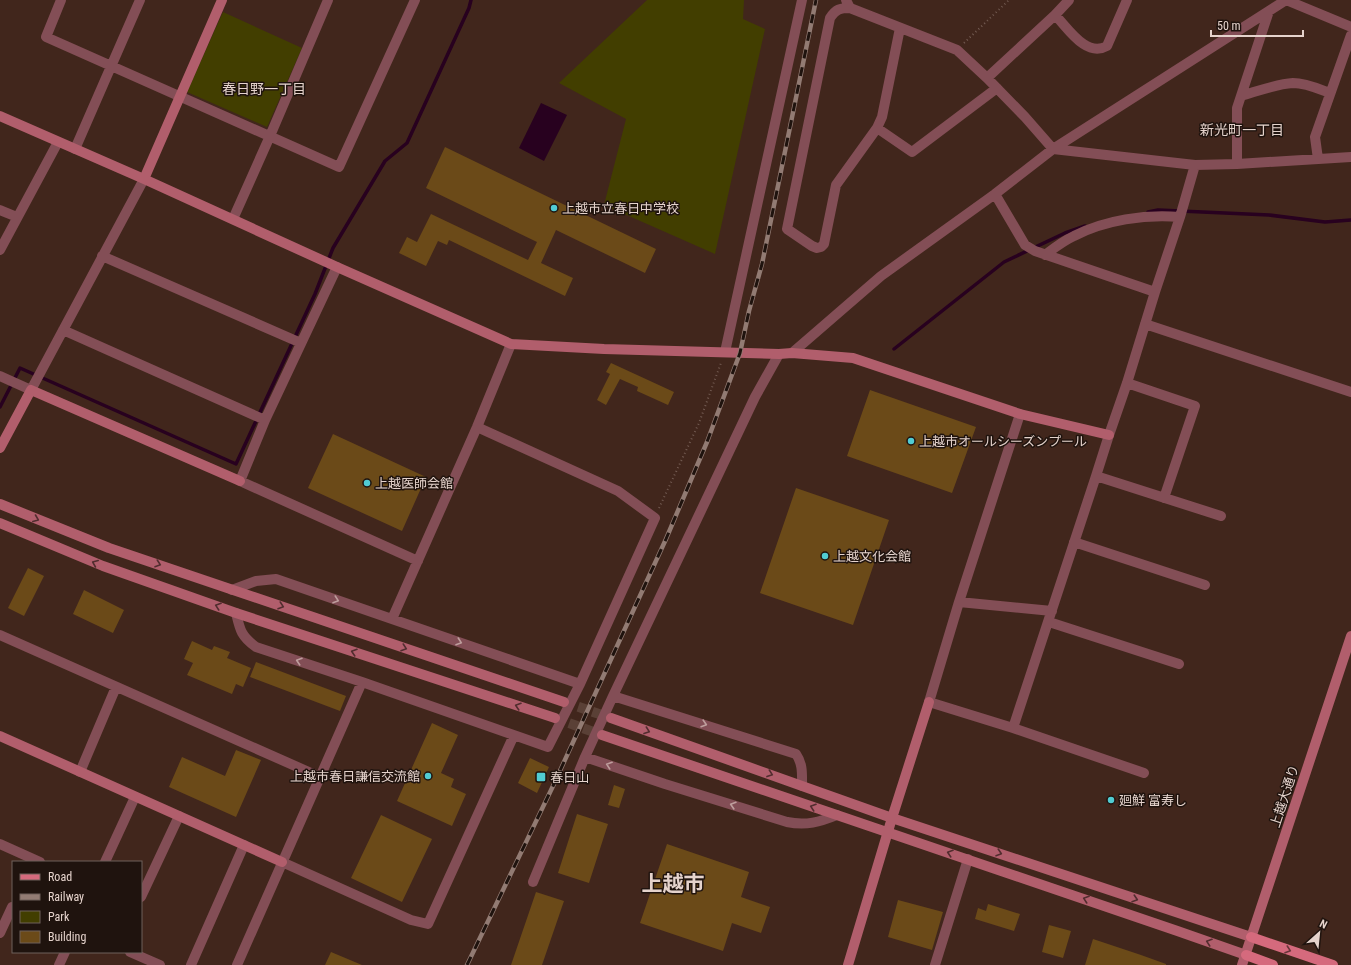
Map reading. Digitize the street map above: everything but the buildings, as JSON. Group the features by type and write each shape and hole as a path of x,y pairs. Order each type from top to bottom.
{"main road":[{"path":"1251,937 1333,965"},
{"path":"1244,960 1273,965"}],"street":[{"path":"61,0 46,37 339,167 415,0"},
{"path":"75,149 140,0"},
{"path":"0,448 144,179 222,0"},
{"path":"233,219 328,0"},
{"path":"726,352 802,0"},
{"path":"987,78 1055,15 1069,0"},
{"path":"1055,15 1080,43 1093,49 1102,49 1107,46 1127,0"},
{"path":"792,353 881,276 995,194 1053,149 1286,0 1351,27"},
{"path":"900,28 882,117 878,128 836,185 824,244 817,248 787,229 830,18 835,11 848,4 900,28 957,50 997,88 1053,149 1195,164 1237,164 1351,157"},
{"path":"1237,164 1237,108 1269,11"},
{"path":"1318,158 1315,136 1351,34"},
{"path":"1241,96 1278,85 1294,83 1330,93"},
{"path":"878,128 912,152 997,88"},
{"path":"0,116 511,344 604,349 779,354 792,353 853,358 1020,414 1108,435"},
{"path":"0,250 58,142"},
{"path":"1013,728 1049,622 1108,435 1127,383 1180,217 1195,164"},
{"path":"995,194 1025,245 1045,255 1155,292"},
{"path":"0,210 18,217"},
{"path":"1045,255 1074,236 1105,224 1160,215 1180,217"},
{"path":"102,256 301,343"},
{"path":"240,481 265,420 337,267"},
{"path":"1145,324 1351,392"},
{"path":"63,330 265,420"},
{"path":"392,619 511,344"},
{"path":"533,882 585,757 613,696 755,397 779,354"},
{"path":"0,376 418,561"},
{"path":"1127,383 1195,406 1164,498"},
{"path":"848,965 892,818 929,702 958,602 1020,414"},
{"path":"236,613 239,629 246,639 256,647 362,682 548,747 580,684 655,518 618,491 476,426"},
{"path":"1096,476 1220,516"},
{"path":"0,504 109,548 564,702"},
{"path":"0,523 103,566 236,613 555,718"},
{"path":"1074,542 1205,585"},
{"path":"232,590 256,581 276,579 580,684"},
{"path":"958,602 1052,611"},
{"path":"1049,622 1178,664"},
{"path":"0,635 320,777"},
{"name":"上越大通り","path":"1244,960 1351,636"},
{"path":"237,965 362,682"},
{"path":"80,772 116,687"},
{"path":"613,696 796,754 802,767 802,786"},
{"path":"929,702 1013,728 1144,773"},
{"path":"611,718 892,818 1251,937"},
{"path":"0,736 411,920 428,924 514,735"},
{"path":"602,736 968,859 1244,960"},
{"path":"585,757 665,784 788,822 799,824 812,823 837,815"},
{"path":"105,861 135,796"},
{"path":"142,896 179,816"},
{"path":"0,844 38,861"},
{"path":"191,965 244,845"},
{"path":"935,965 968,859"},
{"path":"0,933 12,907"},
{"path":"59,965 65,953"},
{"path":"132,953 160,965"}],"path":[{"path":"957,50 1009,0"},
{"path":"655,518 698,423 726,352"}],"green space":[{"path":"647,0 744,0 743,19 765,29 715,254 604,205 626,119 559,83"},
{"path":"223,12 302,48 267,127 187,92"}],"shaded area":[{"path":"541,103 567,115 544,161 519,148"}],"waterway":[{"path":"0,407 20,368 236,464 315,294 333,248 385,161 407,143 469,8 471,0"},
{"path":"1148,212 1158,210 1269,215 1325,222 1351,220"},
{"path":"894,349 1004,262 1065,233 1085,226"}],"tunnel":[{"path":"564,702 611,718"},
{"path":"555,718 602,735"}],"railway":[{"path":"467,965 553,786 666,539 707,442 740,353 749,311 762,264 816,0"}],"place":[{"name":"上越市立春日中学校","path":"554,208"},
{"name":"上越市オールシーズンプール","path":"911,441"},
{"name":"上越医師会館","path":"367,483"},
{"name":"上越文化会館","path":"825,556"},
{"name":"上越市春日謙信交流館","path":"428,776"},
{"name":"春日山","path":"541,777"},
{"name":"廻鮮 富寿し","path":"1111,800"}],"district":[{"name":"春日野一丁目","path":"264,89"},
{"name":"新光町一丁目","path":"1242,130"},
{"name":"上越市","path":"673,884"}]}
